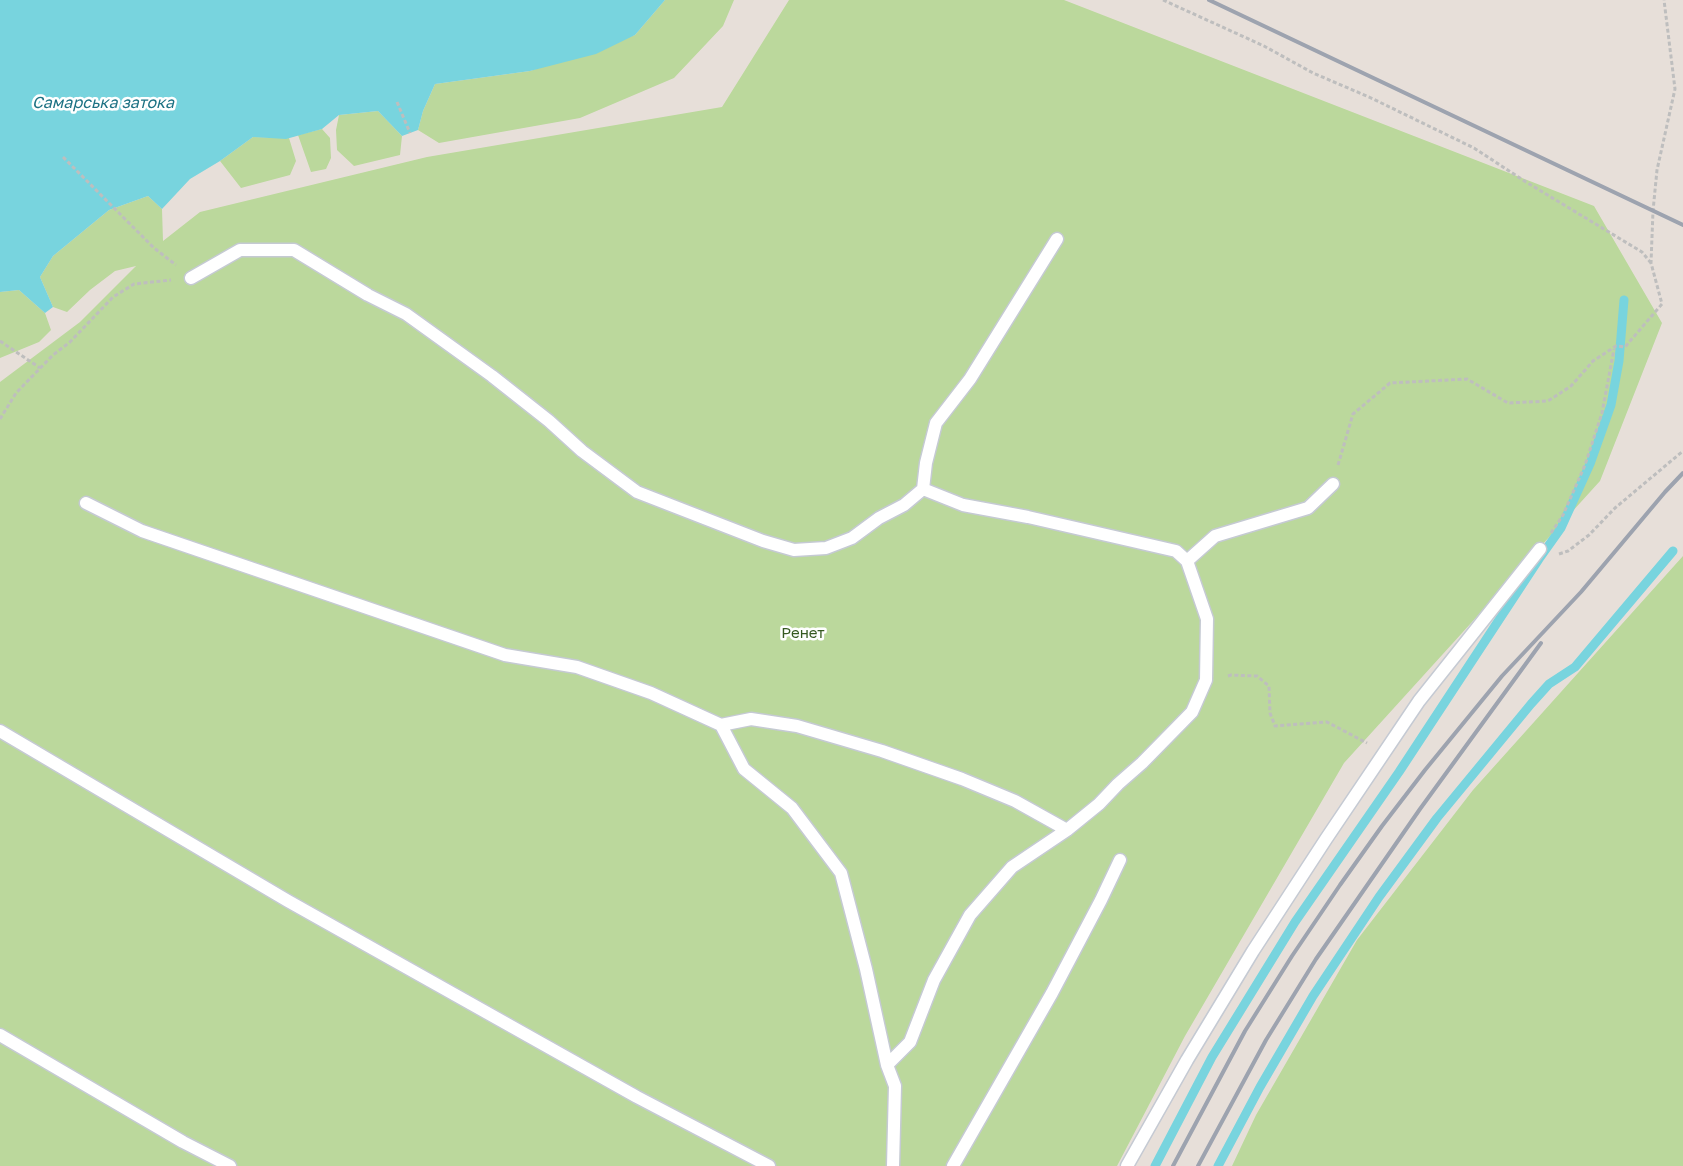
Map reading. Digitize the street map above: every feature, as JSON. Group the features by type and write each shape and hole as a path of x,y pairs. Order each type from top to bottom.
{"lane":[{"path":"190,278 240,250 294,250 368,295 406,314 492,376 582,451 637,492 770,543 794,550 826,548 852,538 879,518 904,505 923,489 926,463 936,423 970,379 1057,239"},
{"path":"1187,561 1215,536 1308,508 1333,484"},
{"path":"887,1065 910,1042 934,980 970,915 1012,868 1067,830 1099,804 1192,712 1206,680 1208,619 1187,561 1176,551 1028,516 963,505 923,489"},
{"path":"86,503 142,531 505,655 577,667 651,693 721,724 751,719 797,726 882,751 1015,800 1067,830"},
{"path":"1127,1166 1253,951 1419,701 1545,553"},
{"path":"721,724 744,769 792,808 841,873 866,969 887,1065 896,1086 893,1166"},
{"path":"0,731 288,900 637,1097 769,1166"},
{"path":"953,1166 1052,994 1120,860"},
{"path":"0,1034 183,1142 230,1166"}],"path":[{"path":"1162,0 1264,46 1313,73 1369,97 1474,148 1526,182 1642,252 1651,263"},
{"path":"1333,484 1354,414 1390,383 1467,379 1508,403 1548,401 1571,386 1593,362 1615,348 1624,347 1662,304 1651,263 1653,211 1657,170 1675,89 1664,0"},
{"path":"397,102 410,132"},
{"path":"62,157 154,248 190,278"},
{"path":"0,419 16,393 53,355 70,342 113,297 134,284 190,278"},
{"path":"0,341 40,368"},
{"path":"1545,553 1585,465 1602,414 1615,348"},
{"path":"1545,553 1568,551 1589,535 1615,508 1683,451"},
{"path":"1206,680 1215,682 1231,675 1257,676 1269,686 1270,712 1275,726 1327,722 1384,753"}],"green space":[{"path":"665,0 734,0 723,26 674,78 580,118 439,143 418,130 423,111 435,84 530,71 635,35"},
{"name":"Ренет","path":"789,0 1064,0 1594,206 1662,323 1600,481 1344,763 1185,1036 1117,1166 0,1166 0,382 80,322 136,266 115,271 90,290 67,312 53,307 40,277 53,256 109,210 148,196 162,209 163,241 200,212 427,157 722,107"},
{"path":"378,111 402,136 400,155 354,166 337,150 336,130 339,115"},
{"path":"322,129 330,138 331,158 326,169 311,172 298,135"},
{"path":"253,137 289,138 296,161 290,175 241,188 220,161"},
{"path":"19,290 45,313 51,330 39,342 0,358 0,292"},
{"path":"1683,556 1683,1166 1232,1166 1256,1115 1357,940 1473,790"}],"water":[{"name":"Самарська затока","path":"0,0 665,0 635,35 596,54 530,71 435,84 423,111 418,130 402,136 378,111 339,115 322,129 286,139 253,137 220,161 190,179 162,209 148,196 109,210 53,256 40,277 53,307 45,313 19,290 0,292"}],"waterway":[{"path":"1155,1166 1212,1057 1295,922 1399,772 1561,528 1590,464 1611,405 1619,361 1624,300"},
{"path":"1218,1166 1260,1087 1313,996 1379,897 1437,818 1531,704 1549,684 1575,667 1673,551"}],"railway":[{"path":"1209,0 1683,225"},
{"path":"1173,1166 1245,1031 1292,956 1382,826 1502,676 1581,592 1683,473"},
{"path":"1198,1166 1266,1040 1316,959 1420,809 1541,643"}]}
